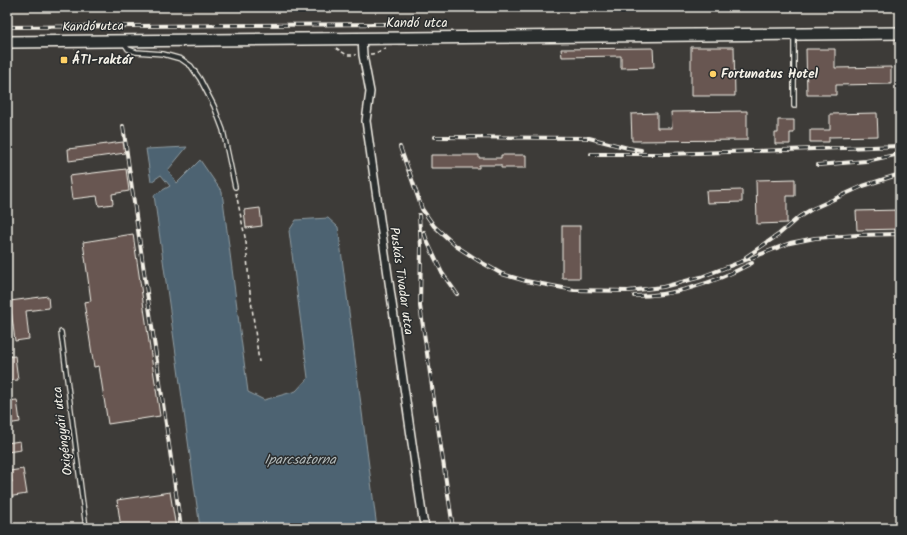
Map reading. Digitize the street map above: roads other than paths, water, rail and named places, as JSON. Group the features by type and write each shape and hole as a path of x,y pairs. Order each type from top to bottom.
{"street":[{"name":"Kandó utca","path":"7,42 900,33"},
{"name":"Puskás Tivadar utca","path":"362,38 363,55 370,92 366,120 423,520 426,528"}],"lane":[{"path":"794,34 794,106"},
{"path":"122,40 128,49 162,54 181,60 191,66 200,79 214,106 223,130 235,187"},
{"name":"Oxigéngyári utca","path":"61,332 86,528"}],"water":[{"name":"Iparcsatorna","path":"187,147 168,170 177,183 200,160 222,192 248,392 264,400 296,391 308,378 289,231 296,220 328,218 338,227 377,528 200,528 154,195 170,186 161,175 151,182 146,149"}],"railway":[{"path":"7,27 389,24"},
{"path":"123,126 181,528"},
{"path":"435,137 589,138 641,150"},
{"path":"591,154 669,154 900,146"},
{"path":"400,147 410,175"},
{"path":"818,165 866,161 900,154"},
{"path":"409,171 422,209 434,226 456,246 502,274 526,281 574,290 628,291 663,287 701,277 790,243 815,238 900,234"},
{"path":"746,257 812,209 863,186 900,174"},
{"path":"419,215 421,247 420,306 453,528"},
{"path":"424,232 442,273 457,294"},
{"path":"634,296 665,294 695,287 710,282 752,263"}],"place":[{"name":"ÁTI-raktár","path":"64,60"},
{"name":"Fortunatus Hotel","path":"713,74"}]}
